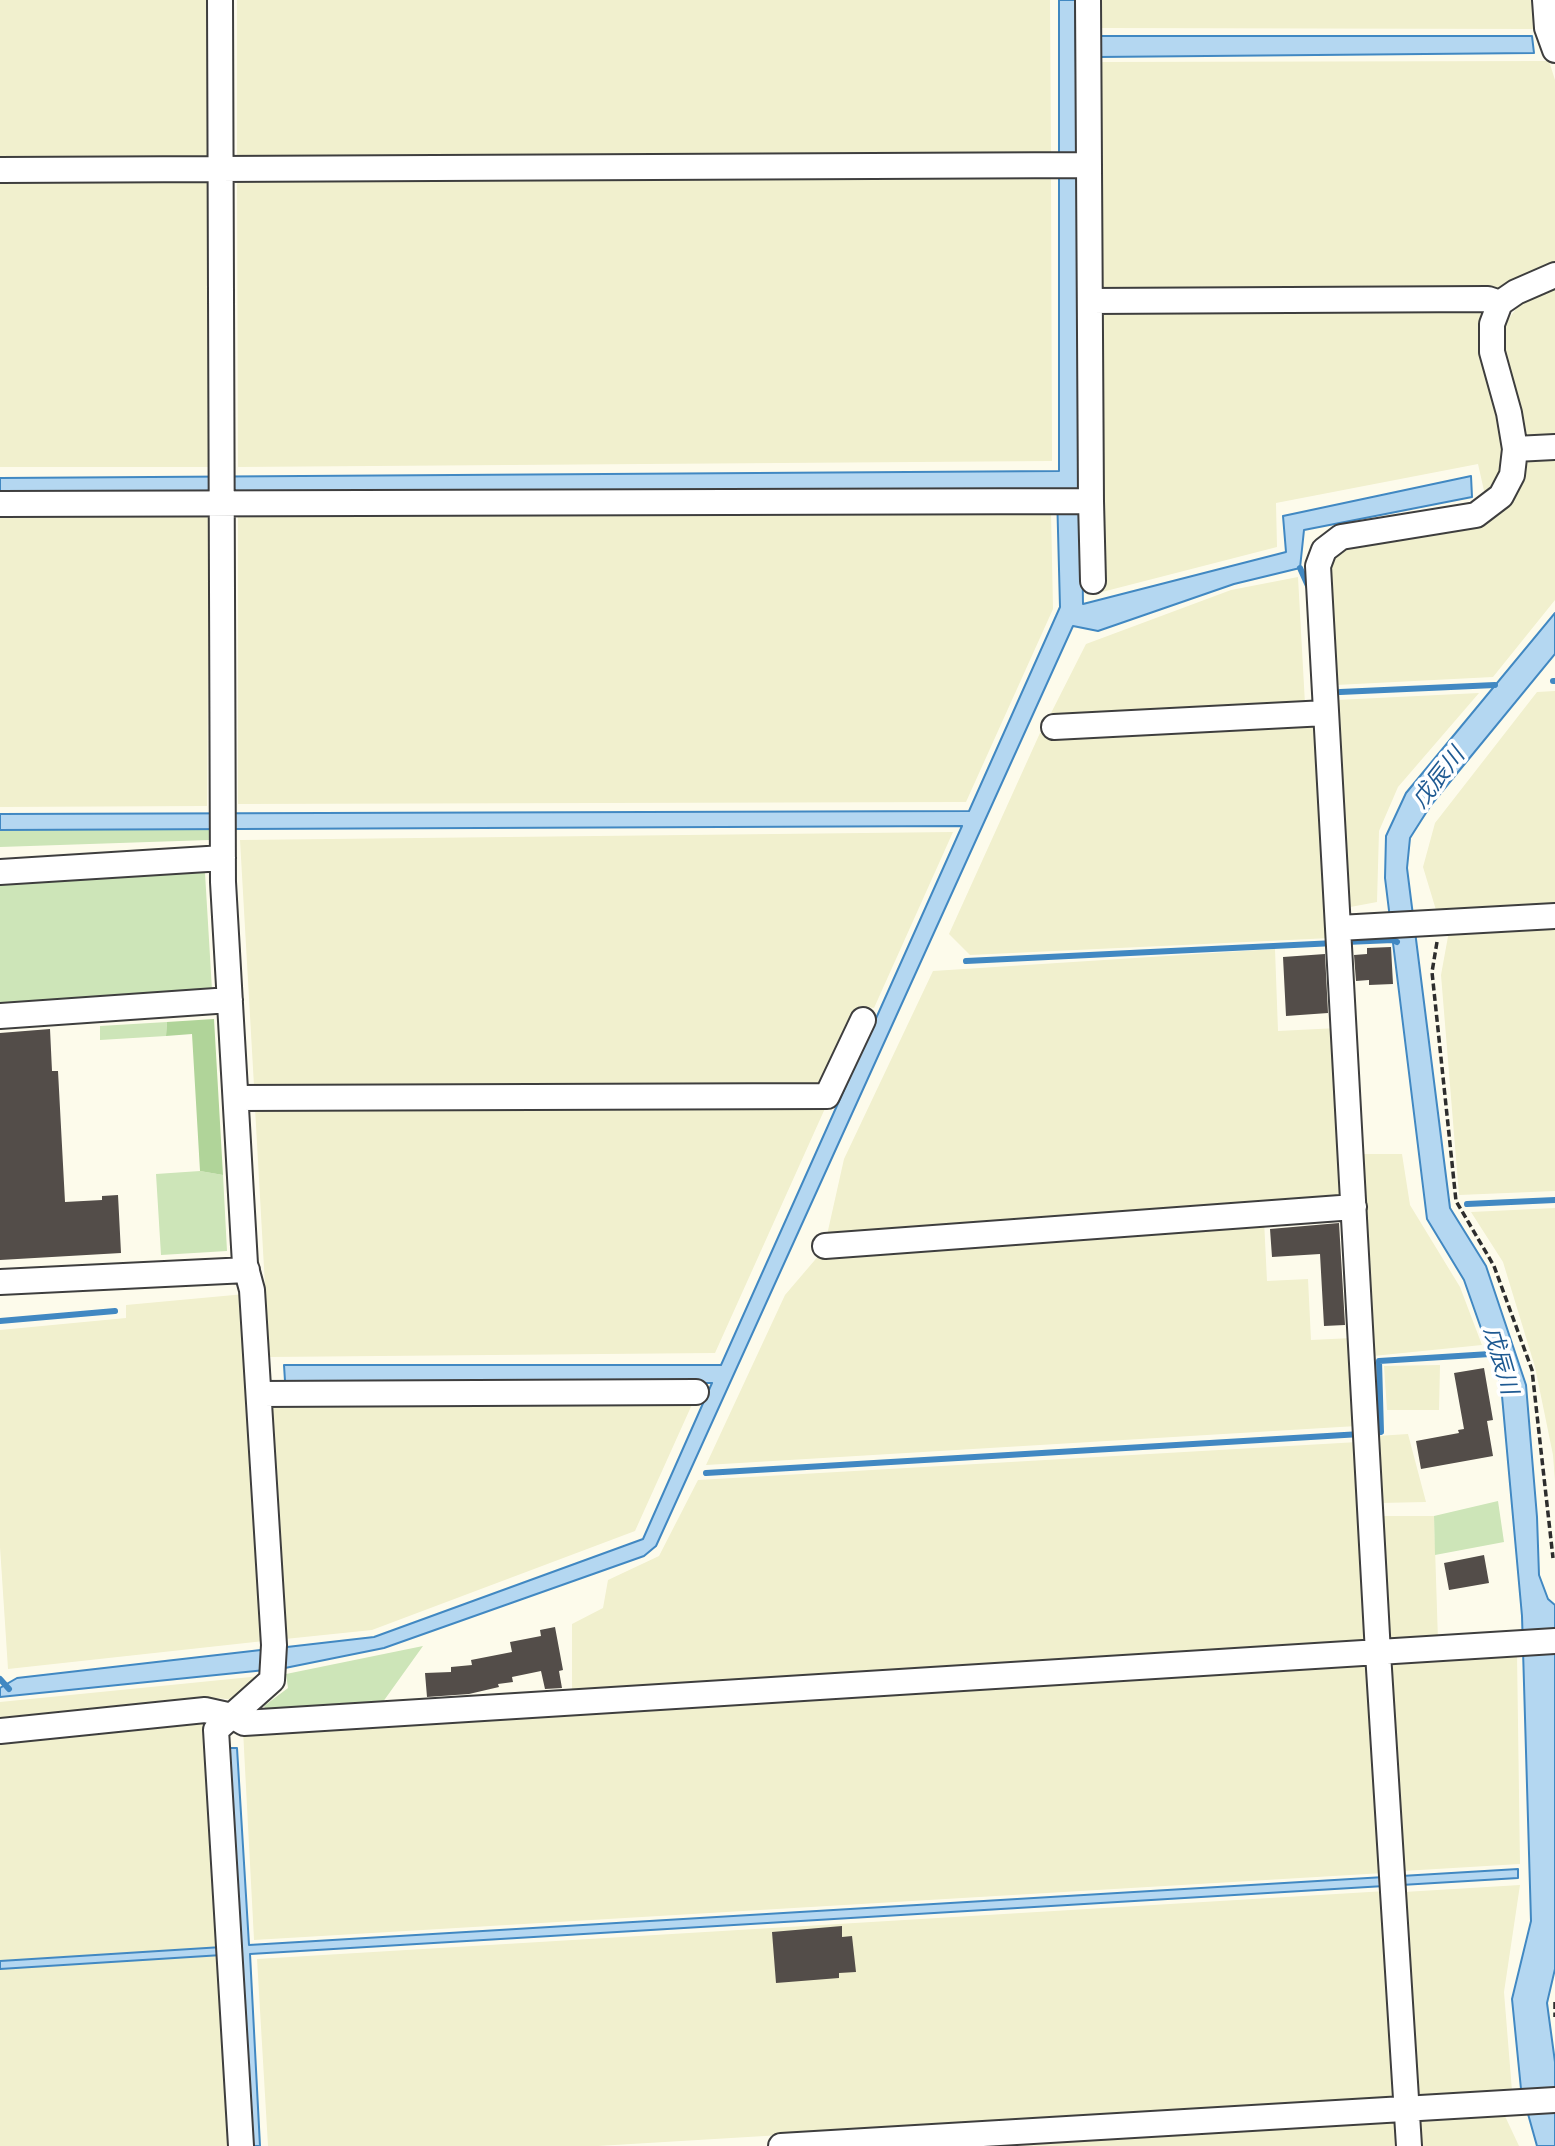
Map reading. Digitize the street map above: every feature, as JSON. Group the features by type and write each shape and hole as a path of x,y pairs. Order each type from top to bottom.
{"street":[{"path":"220,0 222,833 246,1267 253,1290 274,1644 272,1680 216,1730 241,2146"},
{"path":"1088,0 1093,581"},
{"path":"1545,0 1548,28 1555,50"},
{"path":"0,170 1089,165"},
{"path":"1409,2146 1378,1653 1318,566 1324,550 1341,537 1476,515 1501,496 1512,475 1515,449 1509,413 1492,352 1492,324 1500,303 1516,292 1555,275"},
{"path":"1090,301 1489,299 1500,303"},
{"path":"1515,449 1555,447"},
{"path":"0,504 1091,501"},
{"path":"1054,727 1326,713"},
{"path":"0,872 223,858"},
{"path":"1339,938 1382,925 1555,916"},
{"path":"0,1016 230,1000"},
{"path":"236,1097 827,1096 863,1020"},
{"path":"825,1246 1354,1207"},
{"path":"0,1282 246,1267"},
{"path":"259,1394 696,1392"},
{"path":"0,1731 205,1710 232,1716 244,1723 1555,1642"},
{"path":"781,2146 1555,2100"}],"path":[{"path":"1433,923 1432,972 1456,1201 1494,1266 1532,1370 1553,1558"},
{"path":"1555,2002 1555,2017"}],"green space":[{"path":"0,0 208,0 208,161 0,161"},
{"path":"237,0 1050,0 1051,155 237,159"},
{"path":"1097,0 1535,0 1540,29 1098,28"},
{"path":"1549,61 1555,80 1555,263 1495,290 1098,290 1097,62"},
{"path":"1051,173 1052,461 238,467 237,179"},
{"path":"208,178 209,467 0,467 0,179"},
{"path":"1555,289 1555,436 1527,438 1501,351 1504,325 1519,305"},
{"path":"1481,311 1482,350 1506,445 1501,479 1485,495 1478,464 1276,503 1277,547 1102,592 1098,313"},
{"path":"1555,455 1555,600 1493,677 1336,685 1331,562 1343,548 1486,522 1514,501 1525,457"},
{"path":"209,511 207,806 0,807 0,512"},
{"path":"1051,511 1053,609 966,802 238,804 238,513"},
{"path":"1298,577 1305,704 1047,721 1086,644 1231,590"},
{"path":"1555,691 1555,905 1436,910 1423,867 1435,823 1537,692"},
{"path":"1479,693 1398,787 1379,831 1377,902 1345,908 1336,700"},
{"path":"1320,722 1331,938 970,955 949,934 1040,733"},
{"path":"209,829 209,840 0,847 0,830"},
{"path":"953,832 874,1008 860,1006 820,1088 254,1086 240,840"},
{"path":"205,873 212,990 0,1003 0,878"},
{"path":"1555,926 1555,1191 1459,1195 1441,975 1449,931"},
{"path":"1275,949 1278,1031 1338,1028 1344,1201 827,1235 844,1159 933,971"},
{"path":"214,1019 223,1175 200,1171 192,1034 166,1036 167,1022"},
{"path":"167,1022 166,1036 100,1040 100,1026"},
{"path":"827,1104 715,1353 269,1357 255,1108"},
{"path":"1361,1154 1402,1154 1410,1205 1460,1287 1482,1345 1373,1356"},
{"path":"200,1171 223,1175 227,1251 161,1255 156,1174"},
{"path":"1555,1208 1555,1481 1553,1455 1535,1367 1503,1262 1471,1212"},
{"path":"1264,1220 1267,1281 1308,1279 1311,1340 1352,1338 1357,1426 706,1465 785,1295 820,1254"},
{"path":"245,1294 264,1641 8,1669 0,1547 0,1330 126,1318 126,1305"},
{"path":"1440,1365 1439,1410 1387,1410 1384,1366"},
{"path":"694,1400 635,1531 372,1630 285,1639 271,1403"},
{"path":"1408,1434 1426,1502 1380,1503 1377,1436"},
{"path":"1358,1442 1369,1645 572,1692 572,1624 603,1608 608,1580 659,1556 698,1480"},
{"path":"1498,1501 1504,1542 1435,1555 1434,1516"},
{"path":"1381,1516 1434,1516 1438,1641 1387,1645"},
{"path":"423,1646 380,1706 268,1715 264,1706 288,1688 286,1674"},
{"path":"1517,1653 1520,1864 1403,1871 1391,1660"},
{"path":"1372,1663 1384,1873 254,1940 243,1730"},
{"path":"261,1676 237,1700 206,1697 0,1719 0,1702"},
{"path":"209,1717 231,2146 0,2146 0,1738"},
{"path":"1520,1885 1504,1992 1512,2091 1416,2097 1404,1892"},
{"path":"1386,1891 1397,2098 598,2146 268,2146 257,1959"},
{"path":"1504,2114 1519,2146 1419,2146 1417,2119"},
{"path":"1399,2120 1401,2146 969,2146"}],"water":[{"path":"1059,0 1075,0 1083,604 1286,552 1283,516 1471,476 1472,497 1304,530 1300,568 1234,584 1098,631 1073,626 656,1546 644,1556 384,1648 285,1668 0,1697 0,1688 17,1678 374,1637 643,1539 712,1383 285,1381 284,1365 721,1365 962,826 0,830 0,814 969,811 1060,607 1057,493 0,496 0,478 1059,471"},
{"path":"1098,36 1532,36 1534,53 1098,57"},
{"name":"戊辰川","path":"1555,613 1555,654 1431,805 1410,838 1407,868 1450,1208 1486,1266 1526,1385 1539,1575 1548,1599 1555,1605 1555,1969 1547,2003 1555,2062 1555,2146 1537,2146 1521,2089 1512,1999 1531,1921 1522,1616 1501,1385 1464,1280 1427,1219 1385,878 1386,836 1406,793"},
{"path":"227,1748 237,1748 249,1945 1518,1869 1518,1878 250,1954 260,2146 250,2146 238,1954 0,1969 0,1961 238,1946"}],"building":[{"path":"1391,947 1393,984 1369,985 1369,980 1356,981 1354,955 1367,954 1367,948"},
{"path":"1325,954 1328,1013 1286,1016 1283,957"},
{"path":"50,1029 52,1071 58,1071 65,1202 102,1200 102,1196 118,1195 121,1253 0,1260 0,1033"},
{"path":"1339,1223 1345,1325 1324,1326 1320,1254 1272,1257 1270,1229"},
{"path":"1484,1368 1493,1420 1487,1421 1493,1456 1421,1469 1416,1441 1459,1433 1458,1430 1464,1429 1454,1373"},
{"path":"1484,1555 1489,1583 1449,1590 1444,1563"},
{"path":"555,1627 563,1670 559,1671 562,1688 545,1689 541,1671 512,1677 513,1682 469,1694 427,1697 425,1673 451,1672 451,1667 472,1665 471,1660 512,1652 510,1642 541,1636 540,1630"},
{"path":"842,1926 842,1937 852,1936 856,1972 839,1973 839,1978 776,1983 772,1932"}],"waterway":[{"path":"1300,568 1309,588"},
{"path":"1340,692 1495,685"},
{"path":"1346,942 1397,942"},
{"path":"966,961 1335,943"},
{"path":"1467,1204 1555,1200"},
{"path":"0,1321 115,1311"},
{"name":"戊辰川","path":"1372,1433 1381,1432 1379,1361 1497,1355"},
{"path":"706,1473 1361,1434"},
{"path":"0,1679 9,1689"}]}
